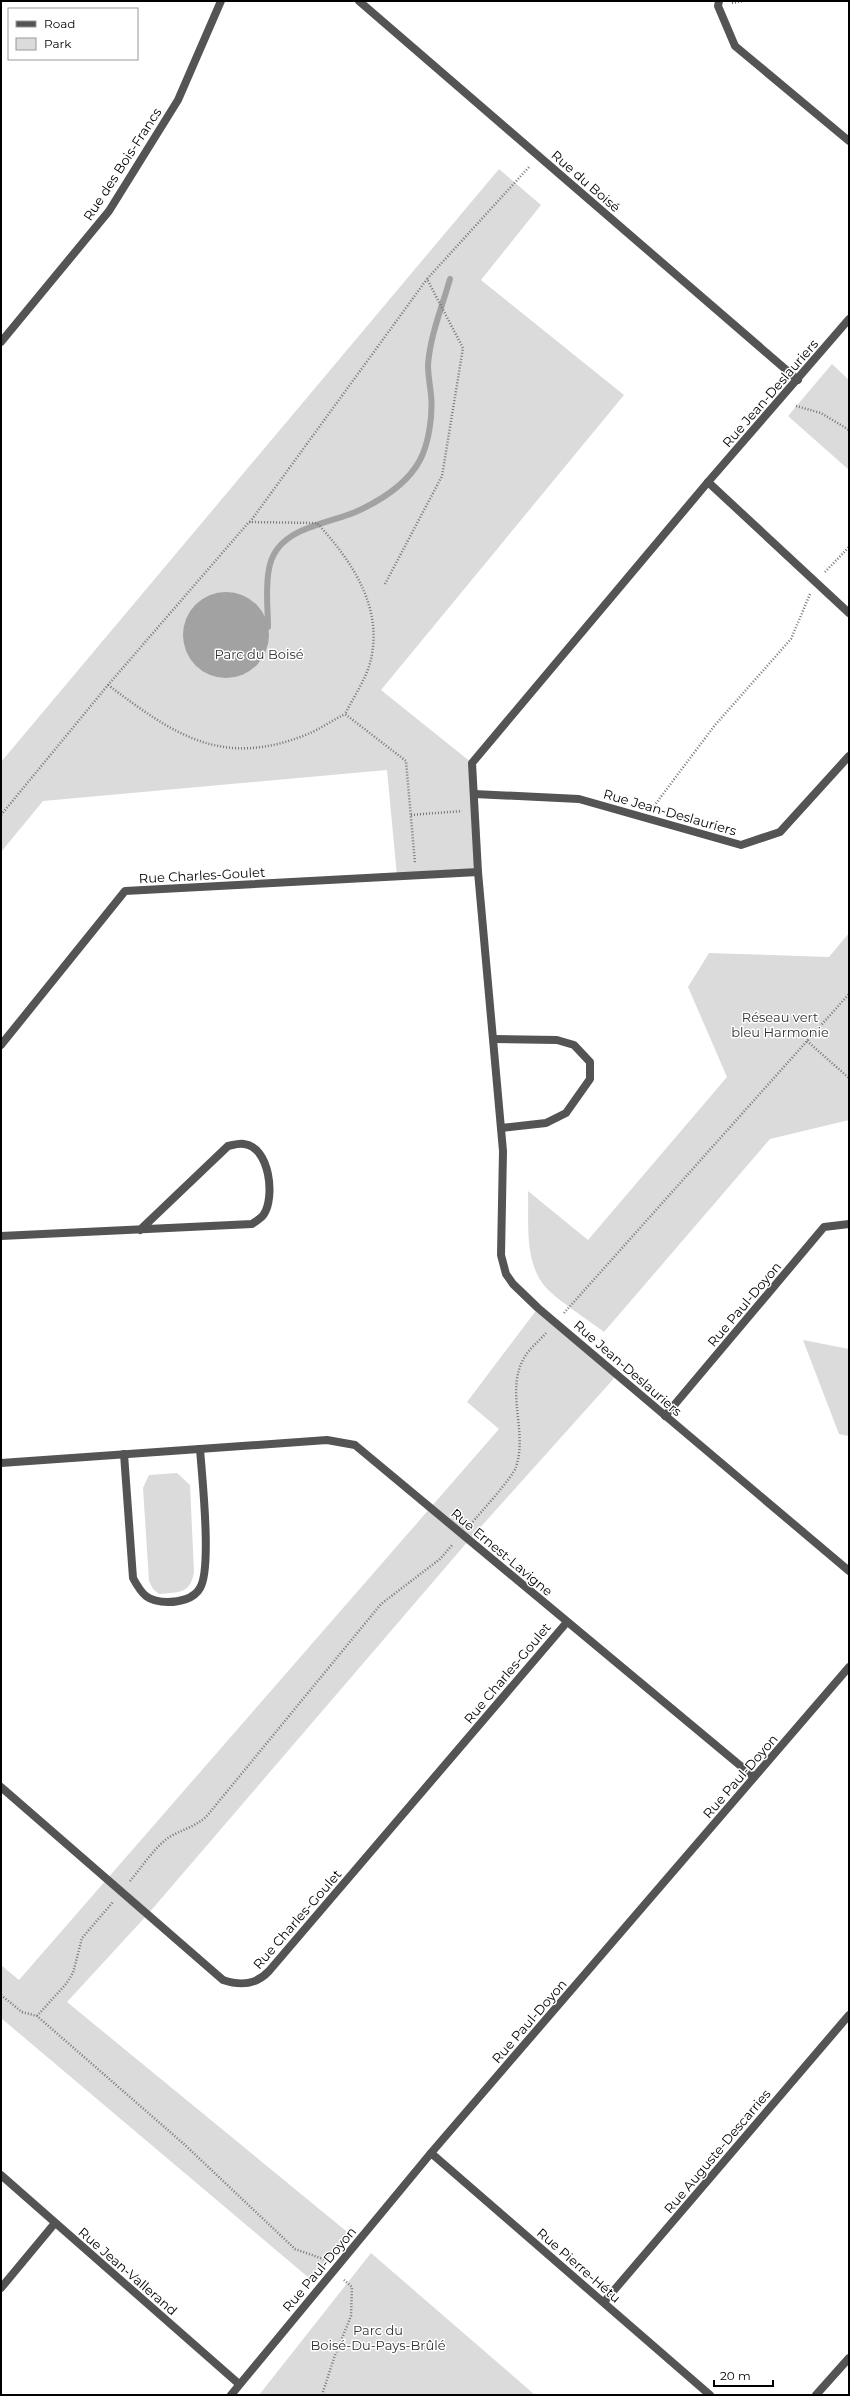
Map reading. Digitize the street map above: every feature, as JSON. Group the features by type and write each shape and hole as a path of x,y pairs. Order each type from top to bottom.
{"street":[{"name":"Rue des Bois-Francs","path":"1,342 109,210 178,100 221,1"},
{"name":"Rue du Boisé","path":"358,1 798,380"},
{"path":"719,1 718,6 734,46 849,141"},
{"name":"Rue Jean-Deslauriers","path":"849,319 798,380 708,482 472,763 478,872 503,1151 501,1256 506,1274 532,1303 849,1571"},
{"path":"708,482 849,613"},
{"name":"Rue Jean-Deslauriers","path":"474,794 580,799 742,845 780,832 849,756"},
{"name":"Rue Charles-Goulet","path":"1,1045 125,892 478,872"},
{"path":"494,1039 557,1040 574,1045 590,1062 590,1079 566,1113 546,1123 501,1128"},
{"path":"1,1236 140,1230 252,1224 264,1216 269,1202 267,1164 254,1148 244,1144 228,1146 140,1230"},
{"name":"Rue Paul-Doyon","path":"665,1416 824,1228 849,1224"},
{"name":"Rue Ernest-Lavigne","path":"1,1463 327,1440 355,1445 754,1777"},
{"path":"124,1454 133,1578 139,1590 150,1600 169,1602 189,1598 200,1588 206,1567 200,1449"},
{"name":"Rue Charles-Goulet","path":"1,1787 224,1980 236,1985 251,1984 262,1978 269,1971 567,1622"},
{"name":"Rue Paul-Doyon","path":"231,2395 432,2153 849,1667"},
{"name":"Rue Auguste-Descarries","path":"604,2302 849,2015"},
{"name":"Rue Pierre-Hétu","path":"432,2153 710,2395"},
{"name":"Rue Jean-Vallerand","path":"1,2175 239,2384"},
{"path":"1,2288 55,2223"},
{"path":"816,2395 849,2358"}],"path":[{"path":"1,815 108,685 249,522 427,279 539,156"},
{"path":"385,584 442,476 463,348 427,279"},
{"path":"796,406 821,413 849,430"},
{"path":"108,685 175,731 202,744 238,750 275,745 308,734 345,714 362,684 371,659 373,620 365,590 336,544 317,523 249,522"},
{"path":"646,818 715,725 791,639"},
{"path":"345,714 406,761 416,875"},
{"path":"411,816 474,810"},
{"path":"807,1041 849,1078"},
{"path":"1,1996 22,2012 36,2016 185,2145 295,2249 325,2258 352,2287 351,2316 334,2358 322,2395"}],"green space":[{"name":"Parc du Boisé","path":"499,169 541,205 481,280 624,395 381,690 472,763 478,872 397,876 387,770 43,801 1,852 1,762"},
{"path":"832,364 849,380 849,470 788,416"},
{"name":"Réseau vert bleu Harmonie","path":"849,933 849,1120 770,1139 604,1332 554,1295 543,1284 537,1274 530,1251 528,1191 588,1240 727,1077 688,987 709,953 829,957"},
{"path":"538,1308 617,1375 469,1540 148,1914 67,2002 351,2235 309,2278 1,2018 1,1965 19,1980 499,1429 467,1402"},
{"path":"803,1340 849,1349 849,1436 839,1434"},
{"path":"177,1473 190,1485 194,1572 187,1588 178,1592 159,1594 153,1589 149,1581 143,1488 149,1475"},
{"name":"Parc du Boisé-Du-Pays-Brûlé","path":"371,2253 535,2395 259,2395"}],"shaded area":[{"path":"226,592 242,595 250,599 262,611 266,619 269,635 266,651 262,659 250,671 242,675 226,678 210,675 202,671 190,659 186,651 183,635 186,619 190,611 202,599 210,595"}],"waterway":[{"path":"268,627 267,591 269,569 274,555 282,544 293,535 306,529 360,510 377,501 402,483 420,460 426,445 431,419 428,369 429,354 450,279"}]}
